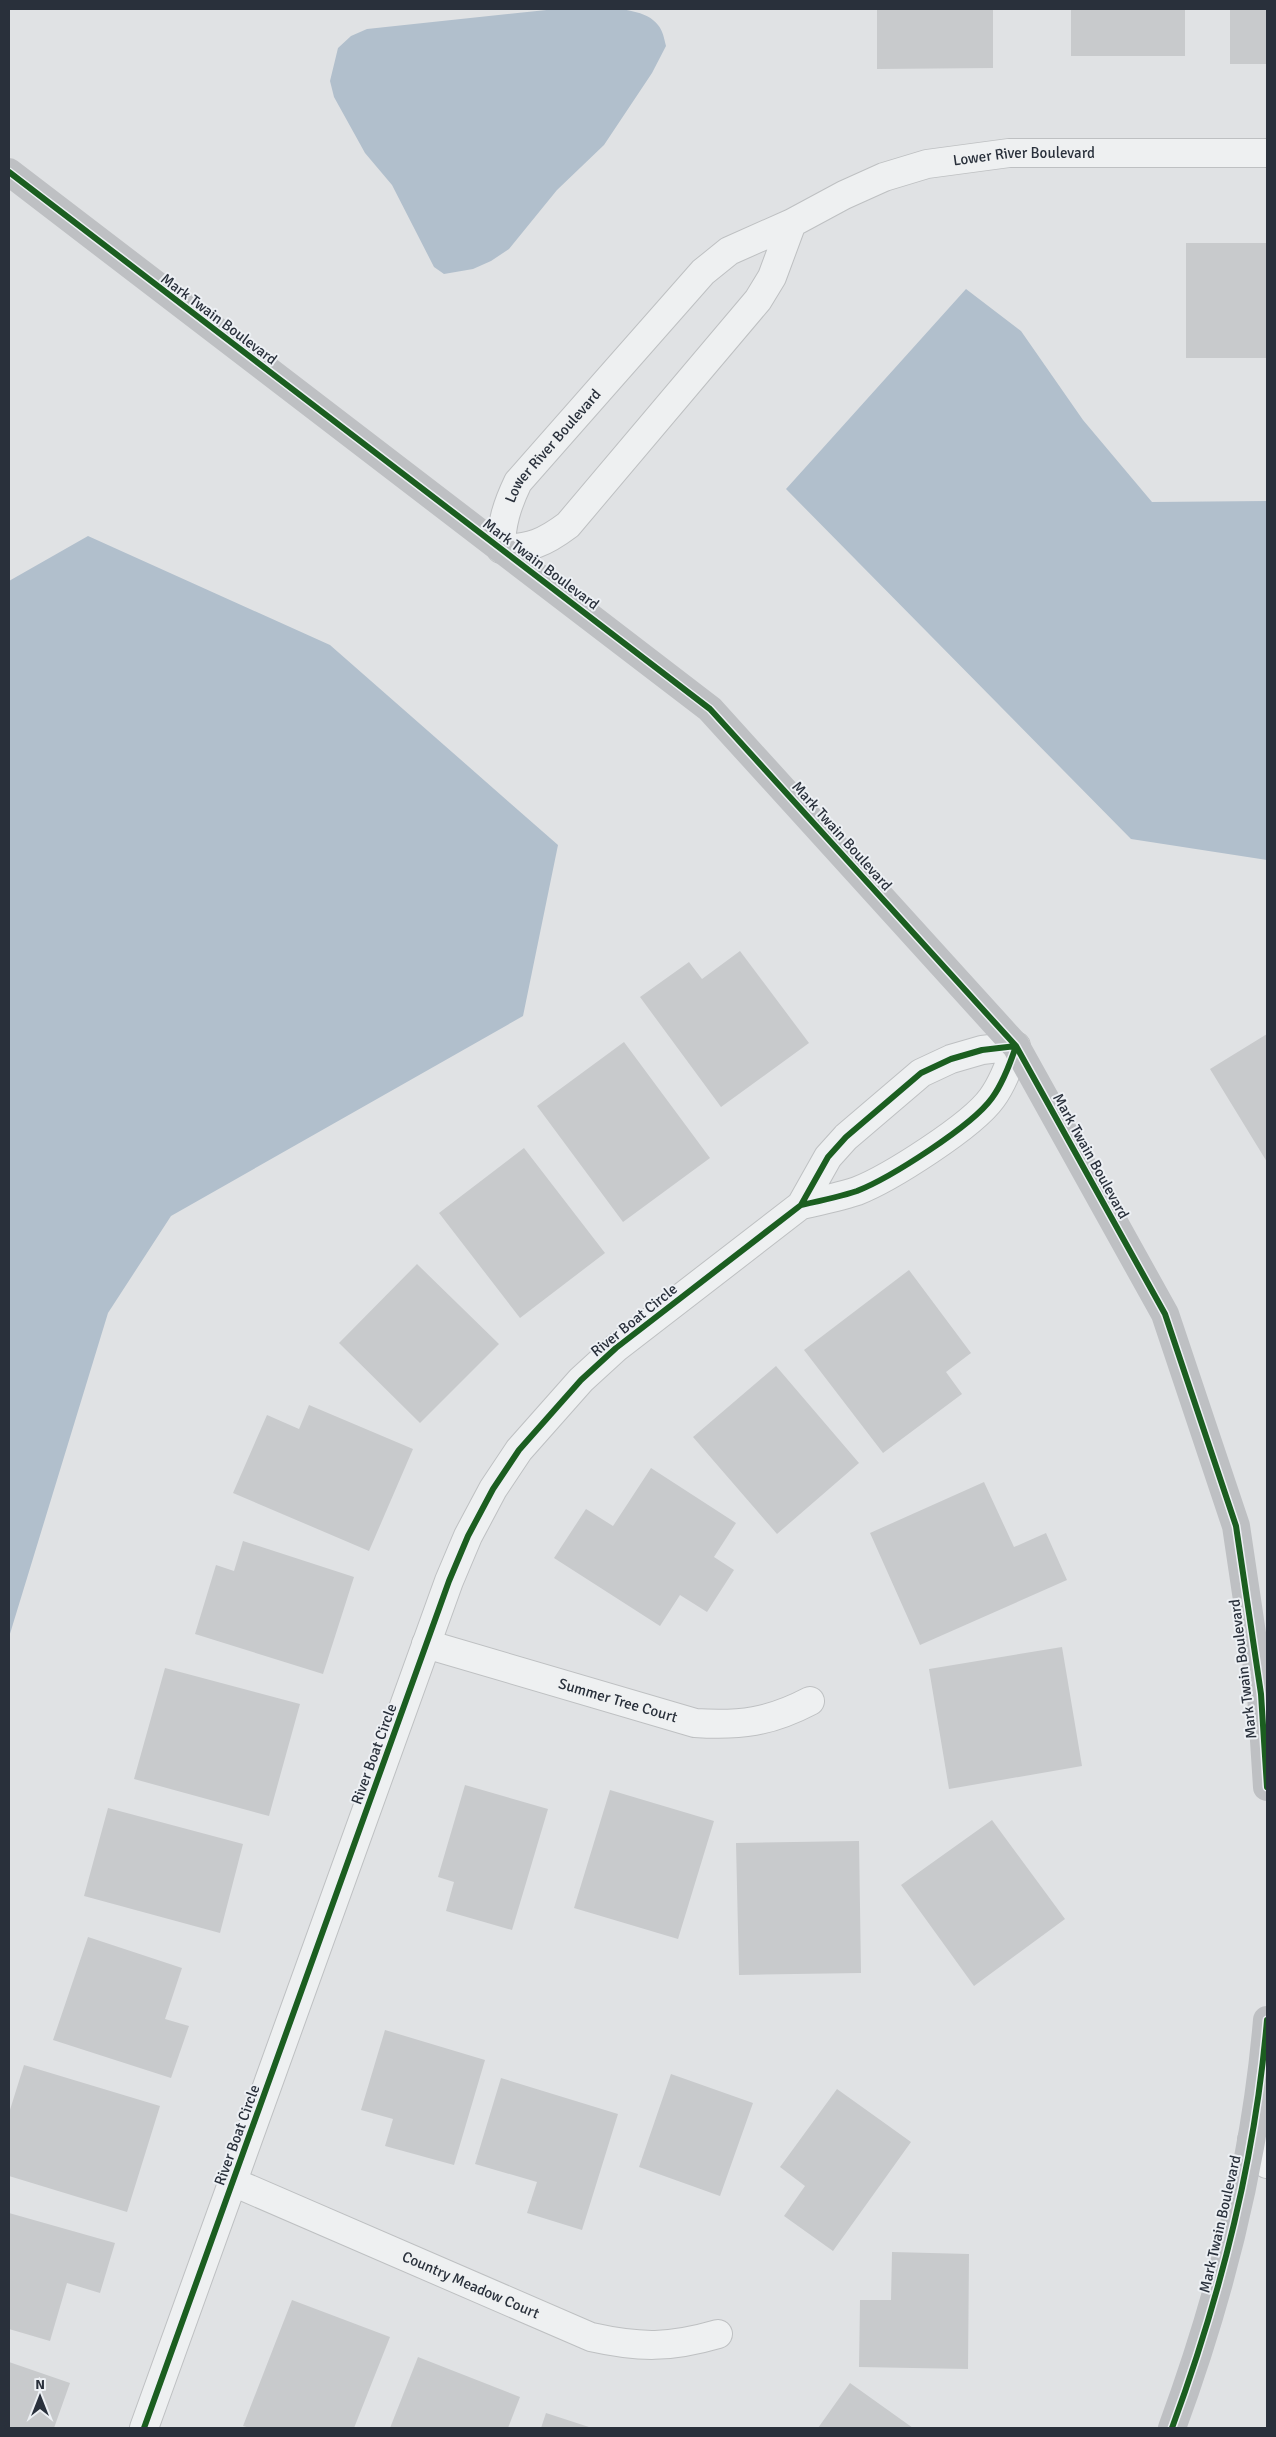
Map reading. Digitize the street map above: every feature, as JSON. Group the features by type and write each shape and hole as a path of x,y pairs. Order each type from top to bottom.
{"street":[{"name":"Lower River Boulevard","path":"500,549 501,528 507,504 518,482 703,272 729,251 792,223 884,177 927,164 970,156 1009,153 1267,153"},
{"name":"Mark Twain Boulevard","path":"9,172 710,709 1016,1046 1165,1314 1236,1526 1261,1694 1267,1787"},
{"path":"500,549 524,548 548,540 568,525 758,300 772,278 792,223"},
{"name":"River Boat Circle","path":"144,2428 426,1644 468,1536 493,1489 519,1450 581,1380 616,1348 801,1205 828,1157 846,1137 921,1073 958,1056 982,1050 1016,1046 1006,1073 993,1098 975,1118 885,1178 857,1191 801,1205"},
{"name":"Summer Tree Court","path":"426,1644 695,1722 726,1725 757,1722 786,1714 810,1701"},
{"name":"Mark Twain Boulevard","path":"1172,2428 1194,2368 1223,2272 1260,2133 1267,2020"},
{"path":"1260,2133 1267,2164"},
{"name":"Country Meadow Court","path":"232,2182 591,2337 620,2343 652,2346 687,2343 718,2334"}],"water":[{"path":"610,8 639,13 650,18 658,25 666,46 652,73 604,145 557,190 509,249 491,261 473,269 444,274 434,267 392,185 365,153 334,97 330,81 338,48 351,36 367,29 556,9"},
{"path":"966,289 1021,331 1083,420 1152,502 1267,501 1267,860 1131,839 786,489"},
{"path":"88,536 330,645 558,845 523,1016 171,1216 108,1313 9,1637 9,581"}],"building":[{"path":"877,9 993,9 993,68 877,69"},
{"path":"1071,9 1185,9 1185,56 1071,56"},
{"path":"1230,9 1267,9 1267,64 1230,64"},
{"path":"1186,243 1267,243 1267,358 1186,358"},
{"path":"740,951 809,1043 721,1107 640,997 689,962 702,979"},
{"path":"1267,1034 1267,1162 1210,1069"},
{"path":"624,1042 710,1158 623,1222 537,1106"},
{"path":"524,1148 605,1253 520,1318 439,1213"},
{"path":"417,1264 499,1344 420,1423 339,1343"},
{"path":"909,1270 971,1353 946,1372 962,1394 883,1453 804,1350"},
{"path":"776,1366 859,1463 777,1534 693,1437"},
{"path":"309,1405 413,1449 369,1551 233,1493 267,1415 299,1429"},
{"path":"651,1468 736,1523 714,1557 734,1570 707,1612 680,1595 660,1626 554,1558 586,1509 613,1526"},
{"path":"984,1482 1014,1547 1046,1533 1067,1580 920,1645 870,1533"},
{"path":"243,1541 354,1577 323,1674 195,1634 216,1565 234,1571"},
{"path":"1062,1647 1082,1766 949,1789 929,1669"},
{"path":"165,1668 300,1704 269,1816 134,1779"},
{"path":"465,1785 548,1809 512,1930 446,1911 454,1882 438,1877"},
{"path":"610,1790 714,1821 678,1939 574,1908"},
{"path":"108,1808 243,1844 220,1933 84,1896"},
{"path":"992,1820 1065,1919 974,1986 901,1885"},
{"path":"859,1841 861,1973 739,1975 736,1843"},
{"path":"88,1937 182,1968 165,2019 189,2026 171,2078 53,2040"},
{"path":"385,2030 485,2060 454,2165 385,2146 393,2119 361,2110"},
{"path":"24,2065 160,2106 127,2212 9,2176 9,2113"},
{"path":"671,2074 753,2103 720,2196 639,2167"},
{"path":"501,2078 618,2114 582,2230 527,2213 537,2182 475,2164"},
{"path":"837,2089 911,2142 833,2251 784,2216 805,2186 780,2167"},
{"path":"9,2213 115,2243 100,2293 67,2283 50,2341 9,2329"},
{"path":"892,2252 969,2254 968,2369 859,2367 860,2300 891,2300"},
{"path":"292,2300 390,2337 354,2428 250,2428 243,2426"},
{"path":"418,2357 520,2397 508,2428 390,2428"},
{"path":"9,2362 70,2383 54,2428 9,2428"},
{"path":"850,2383 913,2428 818,2428"},
{"path":"546,2413 592,2428 541,2428"}],"cycle path":[{"path":"9,172 710,709 1016,1046 1165,1314 1236,1526 1261,1694 1267,1787"},
{"path":"144,2428 449,1581 468,1536 493,1489 519,1450 581,1380 616,1348 801,1205 828,1157 846,1137 921,1073 951,1059 982,1050 1016,1046 1003,1080 996,1092 982,1110 967,1123 909,1163 857,1191 801,1205"},
{"path":"1172,2428 1206,2328 1245,2176 1254,2125 1267,2020"}]}
